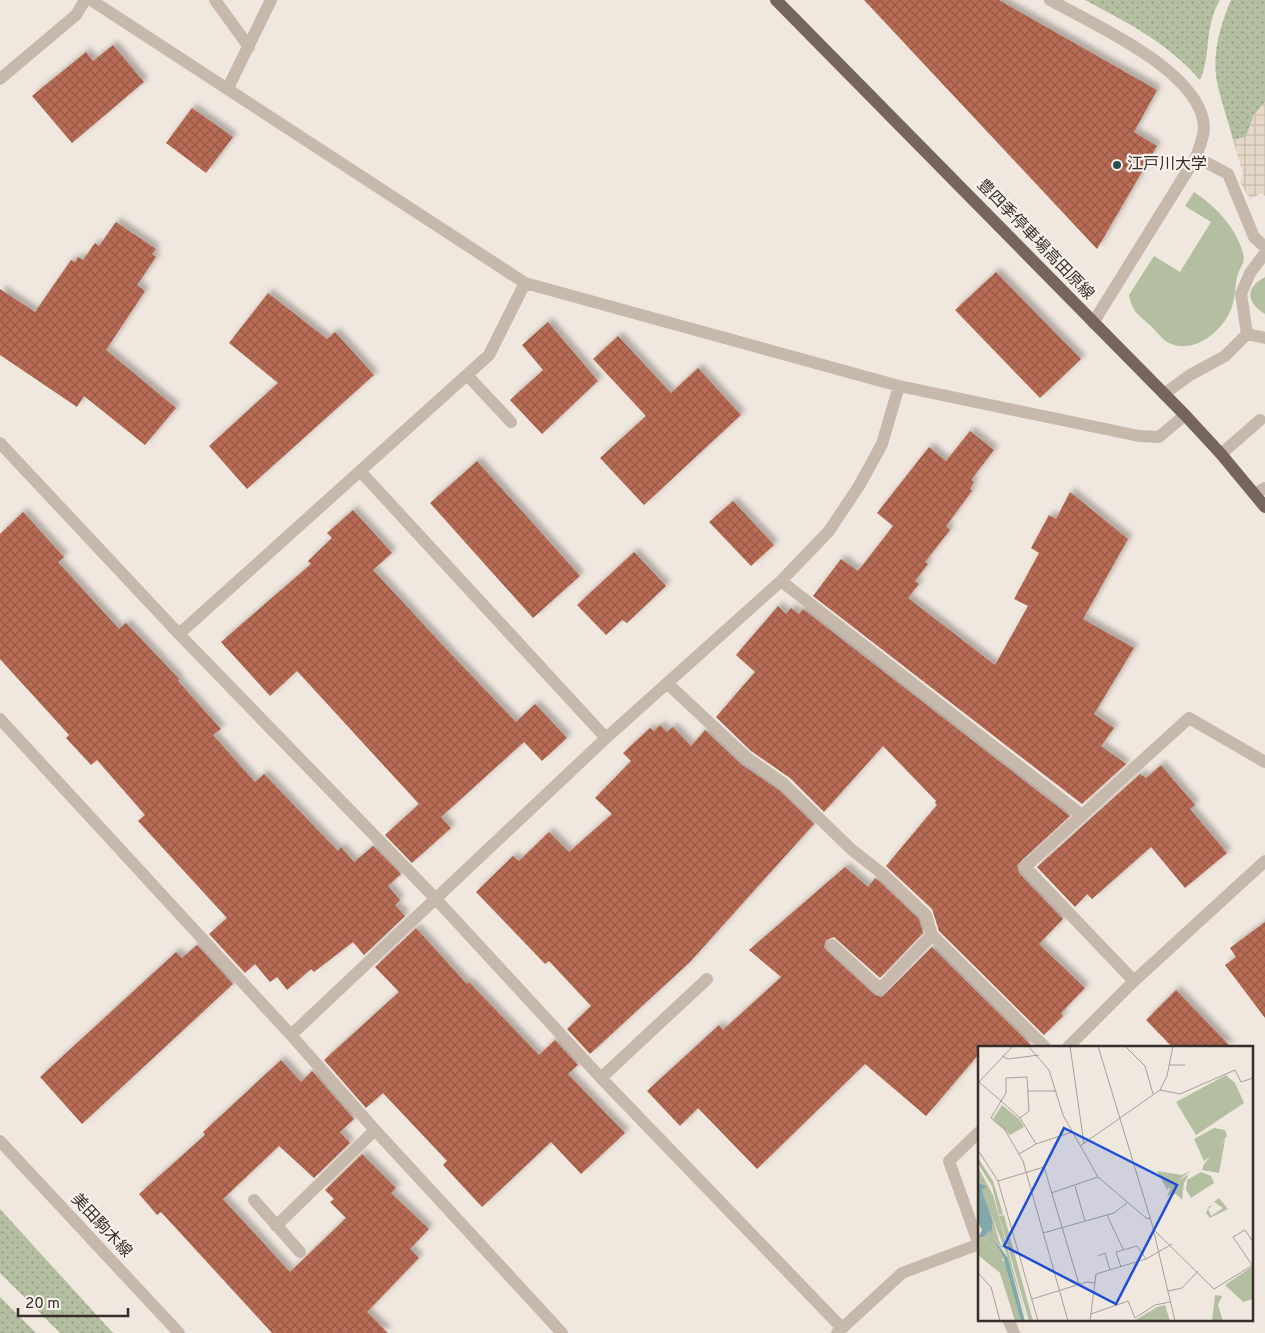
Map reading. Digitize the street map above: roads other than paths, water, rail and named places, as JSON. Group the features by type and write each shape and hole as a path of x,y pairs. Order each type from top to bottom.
{"main road":[{"name":"豊四季停車場高田原線","path":"776,0 1185,415 1221,454 1260,491 1265,508"}],"street":[{"path":"0,79 76,15 85,0"},
{"path":"91,0 525,283 899,386 1140,436 1159,437 1185,415"},
{"path":"215,0 249,47"},
{"path":"228,88 271,0"},
{"path":"1050,0 1163,64 1191,92 1204,128 1196,157 1093,322"},
{"path":"1196,157 1228,174 1238,203 1254,237 1265,247"},
{"path":"1247,334 1241,294 1250,273 1265,253"},
{"path":"179,634 489,356 525,283"},
{"path":"1247,334 1265,338"},
{"path":"1164,394 1190,375 1225,356 1247,334"},
{"path":"467,375 511,422"},
{"path":"292,1035 606,738 781,581 829,531 859,486 882,444 899,386"},
{"path":"1221,454 1260,420"},
{"path":"0,443 179,634 435,898 601,1078 840,1331 902,1273 978,1245"},
{"path":"360,471 606,738"},
{"path":"781,581 1082,815"},
{"path":"668,684 746,757 784,784 852,850 884,874 926,915 932,935 1044,1046"},
{"path":"1134,981 1025,867 1190,718 1265,762"},
{"path":"0,719 292,1035 375,1130 562,1333"},
{"path":"1069,1046 1134,981 1265,861"},
{"path":"832,945 880,989 932,935"},
{"path":"601,1078 707,979"},
{"path":"276,1226 375,1130"},
{"path":"978,1133 949,1161 978,1242"},
{"name":"美田駒木線","path":"0,1141 179,1333"},
{"path":"254,1200 300,1252"},
{"path":"1008,1320 1014,1333"}],"place":[{"name":"江戸川大学","path":"1117,165"}]}
